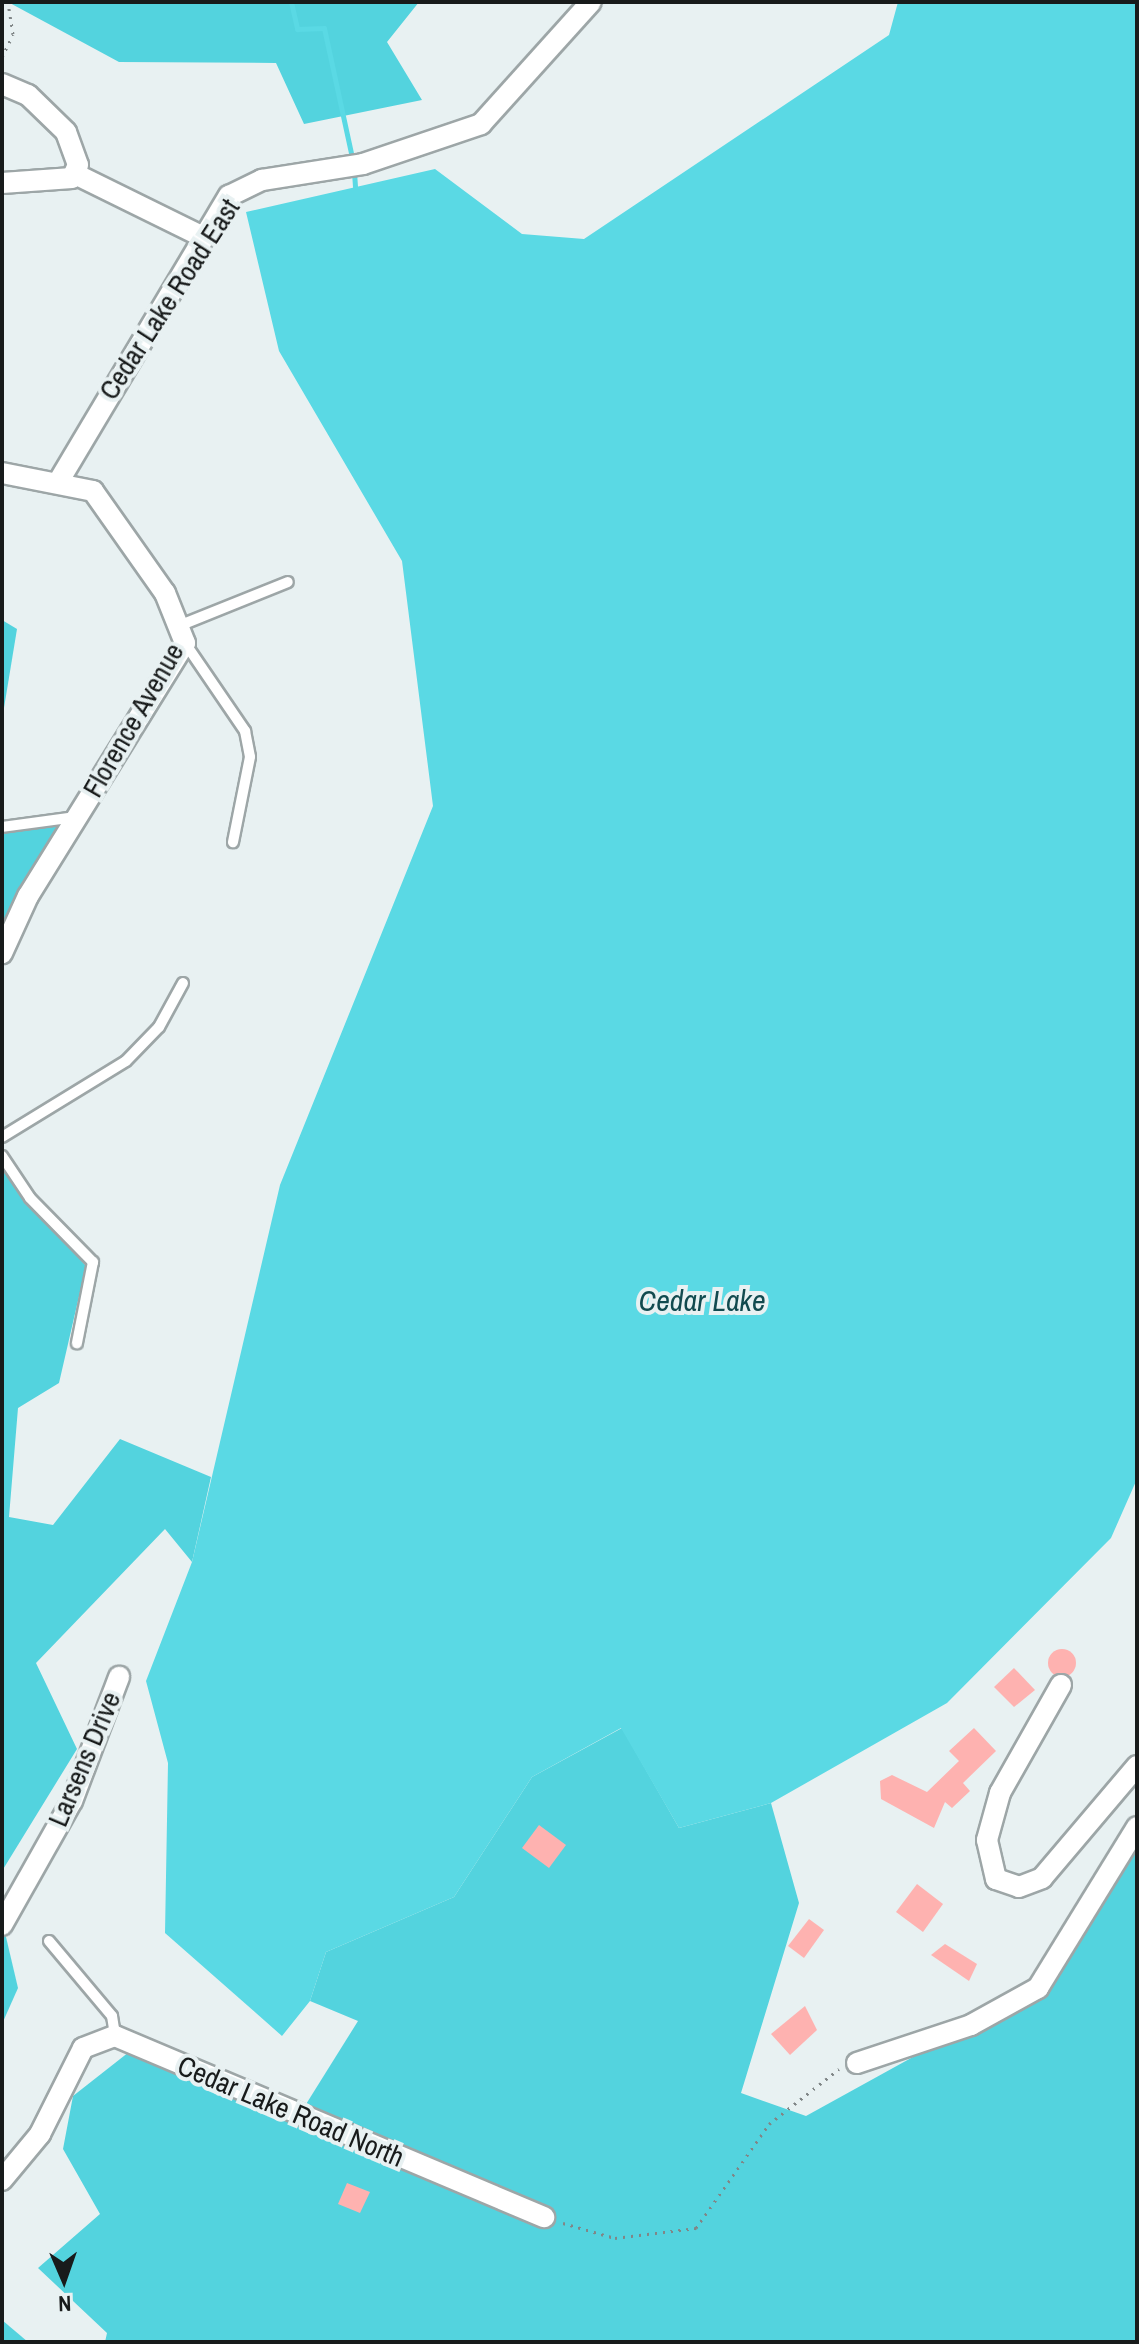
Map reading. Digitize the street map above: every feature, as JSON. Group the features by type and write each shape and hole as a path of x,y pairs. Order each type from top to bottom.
{"street":[{"name":"Cedar Lake Road East","path":"60,479 229,196 245,186 355,166 481,124 591,2"},
{"path":"2,84 28,95 66,132 75,174"},
{"path":"2,183 37,185 75,174 203,237"},
{"name":"Florence Avenue","path":"2,473 60,479 93,491 111,511 183,634 2,953"},
{"name":"Larsens Drive","path":"2,1925 72,1801 119,1677"},
{"path":"1061,1685 1000,1793 987,1840 996,1879 1019,1887 1042,1878 1137,1766"},
{"path":"857,2063 971,2025 1038,1988 1137,1827"},
{"path":"2,2180 40,2134 88,2042 115,2036"},
{"name":"Cedar Lake Road North","path":"115,2036 544,2217"}],"lane":[{"path":"233,842 250,757 245,731 183,634 288,582"},
{"path":"2,827 78,817"},
{"path":"2,1137 126,1061 159,1027 183,983"},
{"path":"2,1156 30,1198 93,1262 77,1343"},
{"path":"49,1941 112,2016 115,2036"}],"path":[{"path":"2,57 13,34 8,2"},
{"path":"544,2217 615,2238 696,2228 769,2124 802,2091 857,2063"}],"shaded area":[{"path":"8,2 419,2 387,42 422,100 304,124 276,63 119,62"},
{"path":"2,620 17,629 2,720"},
{"path":"75,816 2,966 2,825"},
{"path":"2,1159 11,1181 86,1266 59,1383 18,1408 9,1517 53,1525 120,1439 211,1477 192,1562 165,1529 36,1663 77,1749 2,1871"},
{"path":"622,1728 679,1828 771,1803 799,1903 741,2093 806,2116 1038,1988 1137,1827 1137,2342 105,2342 107,2333 38,2268 100,2214 63,2149 73,2096 129,2052 298,2117 358,2021 310,2001 326,1952 454,1897 532,1777"},
{"path":"2,1920 18,1988 2,2024"},
{"path":"2,2320 28,2342 2,2342"}],"water":[{"name":"Cedar Lake","path":"898,2 1137,2 1137,1479 1111,1538 947,1703 771,1803 679,1828 621,1728 532,1777 454,1897 326,1952 310,2001 282,2036 165,1933 168,1763 146,1681 192,1562 280,1185 433,806 402,561 279,351 246,212 435,169 522,234 584,239 889,35"}],"building":[{"path":"1062,1649 1072,1653 1076,1663 1072,1673 1062,1677 1052,1673 1048,1663 1052,1653"},
{"path":"1014,1668 1035,1690 1014,1707 994,1687"},
{"path":"974,1728 996,1751 963,1783 970,1791 952,1808 945,1802 934,1828 881,1799 880,1781 892,1775 927,1792 959,1761 949,1751"},
{"path":"539,1825 566,1845 549,1868 522,1848"},
{"path":"917,1884 943,1904 923,1932 896,1912"},
{"path":"809,1919 824,1930 804,1958 788,1946"},
{"path":"945,1944 977,1964 969,1981 931,1955"},
{"path":"805,2006 817,2030 790,2055 771,2034"},
{"path":"347,2183 370,2192 360,2213 338,2204"}],"waterway":[{"path":"291,2 297,29 324,28 353,162"},
{"path":"354,172 355,187"}]}
